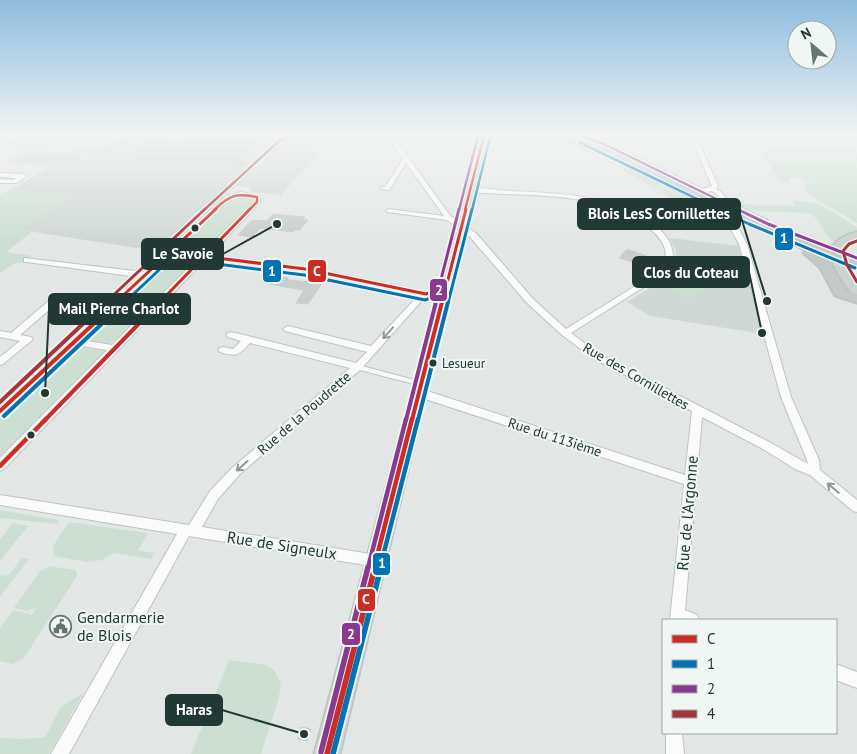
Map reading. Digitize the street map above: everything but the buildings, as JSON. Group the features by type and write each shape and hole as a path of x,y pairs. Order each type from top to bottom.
{"highway":[{"path":"644,171 726,211 857,264"},
{"path":"650,171 818,258 828,267 840,293 857,299"}],"main road":[{"path":"327,754 475,171"},
{"path":"857,235 844,240 839,244 837,250 838,261 843,273 857,292"}],"street":[{"path":"383,188 387,189 398,171"},
{"name":"Rue des Cornillettes","path":"415,171 449,218 462,224 530,301 565,333 596,356 697,411 767,446 799,466 814,472 857,507"},
{"path":"661,171 702,191 726,211 764,220"},
{"path":"708,171 715,186 712,189"},
{"path":"0,174 24,176 14,182 0,181"},
{"path":"702,191 712,189 718,192 743,244 786,397 813,460 814,472"},
{"path":"470,190 567,197 601,202 634,214 660,234 669,248 669,261 662,274 565,333"},
{"path":"0,411 144,275 175,251 228,197 241,194 257,197 257,202 202,256 0,466"},
{"path":"389,211 441,219 449,218"},
{"path":"175,251 305,269 423,296 444,293"},
{"path":"27,260 144,275"},
{"path":"423,296 444,293"},
{"name":"Rue de la Poudrette","path":"189,530 214,494 236,471 358,367 423,296"},
{"path":"13,336 54,301 109,308"},
{"path":"288,329 373,350"},
{"path":"0,334 28,339 0,362"},
{"path":"231,335 358,367 421,388"},
{"path":"224,350 235,353 248,339"},
{"path":"73,342 115,348"},
{"name":"Rue du 113ième","path":"421,388 689,481"},
{"name":"Rue de l'Argonne","path":"677,618 697,411"},
{"name":"Rue de Signeulx","path":"0,500 377,561"},
{"path":"60,754 189,530"},
{"path":"837,672 857,680"},
{"path":"674,734 675,754"}],"shaded area":[{"path":"43,171 302,171 281,195 252,192 250,190 252,187 236,186 162,252 21,230 69,197 10,190"},
{"path":"670,238 739,246 763,334 650,316 627,302 660,282 674,267 676,251"}],"green space":[{"path":"625,171 629,171 659,188 695,218 721,224 704,224 681,214 666,195"},
{"path":"631,171 634,171 673,193 683,196 635,171 637,171 704,205 683,197 705,208 694,208 690,212 661,188"},
{"path":"774,171 857,171 857,223 811,196 804,186 809,183 804,178 789,178 789,183 780,181"},
{"path":"10,190 70,197 22,230 32,232 6,252 32,256 23,263 15,263 0,273 0,194"},
{"path":"240,196 250,197 255,200 206,252 199,254 177,250 176,248 228,199"},
{"path":"793,201 819,205 857,228 857,232 843,235 835,242 830,239 817,219 809,213 755,211 737,206 738,204 796,206"},
{"path":"177,255 193,257 196,260 118,340 107,344 84,339 84,336 166,258"},
{"path":"690,276 710,285 689,299 669,289"},
{"path":"82,347 103,351 104,353 0,462 0,414 68,350"},
{"path":"0,510 59,520 57,524 0,518"},
{"path":"69,522 148,533 138,550 154,553 151,559 114,553 102,560 87,562 54,556 53,546"},
{"path":"13,523 28,526 0,561 0,539"},
{"path":"22,558 29,559 0,597 0,576 8,576"},
{"path":"49,566 76,570 77,576 24,658 13,664 0,661 0,628 13,610 32,615 35,609 29,611 14,608 40,571"},
{"path":"229,660 267,665 275,671 281,684 278,701 261,754 191,754"},
{"path":"84,692 49,754 0,754 0,738 24,739 45,737 61,707"}],"transit line":[{"name":"4","path":"0,402 245,171"},
{"name":"2","path":"321,752 469,171"},
{"name":"C","path":"327,754 475,171"},
{"name":"1","path":"333,754 482,171"},
{"name":"1","path":"640,171 749,224 855,268"},
{"name":"2","path":"660,171 768,224 857,258"},
{"name":"C","path":"0,411 228,197 241,194 257,197 257,202 0,466"},
{"name":"4","path":"857,241 849,244 843,251 847,265 857,282"},
{"name":"C","path":"185,254 305,269 426,294 446,286"},
{"name":"1","path":"4,416 160,269 178,259 304,275 425,300 448,292"}],"place":[{"name":"Le Savoie","path":"277,224"},
{"name":"Blois LesS Cornillettes","path":"767,301"},
{"name":"Clos du Coteau","path":"762,333"},
{"name":"Lesueur","path":"433,363"},
{"name":"Mail Pierre Charlot","path":"45,393"},
{"name":"Gendarmerie de Blois","path":"61,626"},
{"name":"Haras","path":"304,734"}]}
